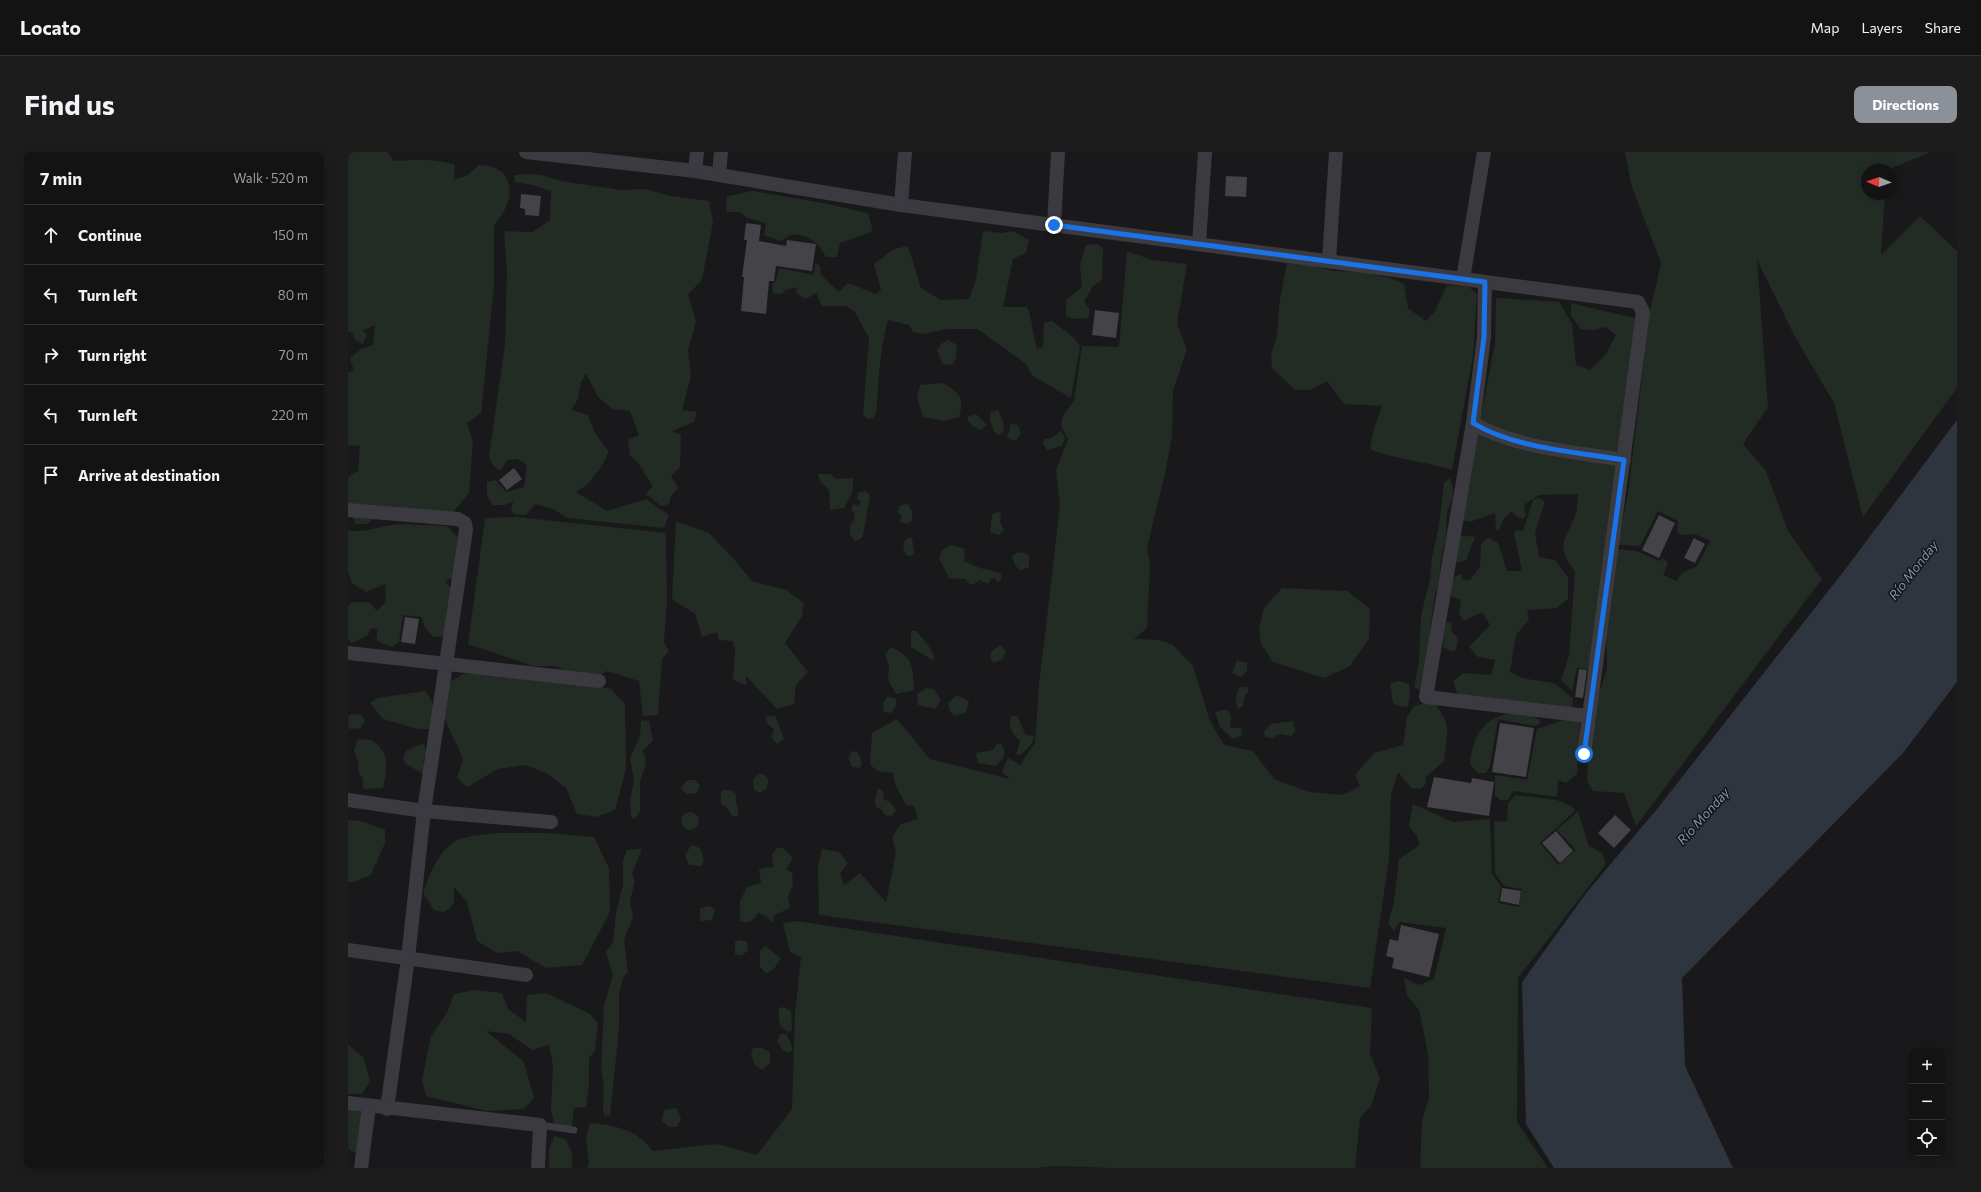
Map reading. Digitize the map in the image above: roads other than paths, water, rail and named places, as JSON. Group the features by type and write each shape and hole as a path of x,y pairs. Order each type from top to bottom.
{"street":[{"path":"526,152 695,171 901,205 1638,302 1644,312 1584,754"},
{"path":"695,171 697,152"},
{"path":"719,175 721,152"},
{"path":"901,205 905,152"},
{"path":"1054,225 1058,152"},
{"path":"1199,244 1205,152"},
{"path":"1329,261 1336,152"},
{"path":"1463,279 1484,152"},
{"path":"1485,282 1484,337 1473,423 1426,697 1588,716"},
{"path":"1473,423 1487,432 1519,442 1624,460"},
{"path":"348,510 458,520 464,523 466,530 424,811 408,958 387,1109"},
{"path":"348,653 599,681"},
{"path":"348,800 424,811 551,822"},
{"path":"348,950 526,975"},
{"path":"348,1104 540,1125 538,1168"},
{"path":"361,1168 370,1106"}],"lane":[{"path":"540,1125 574,1130"}],"water":[{"name":"Río Monday","path":"1957,420 1957,682 1903,753 1682,978 1685,1066 1733,1168 1554,1168 1526,1124 1522,982 1587,892 1657,809 1847,567"}]}
